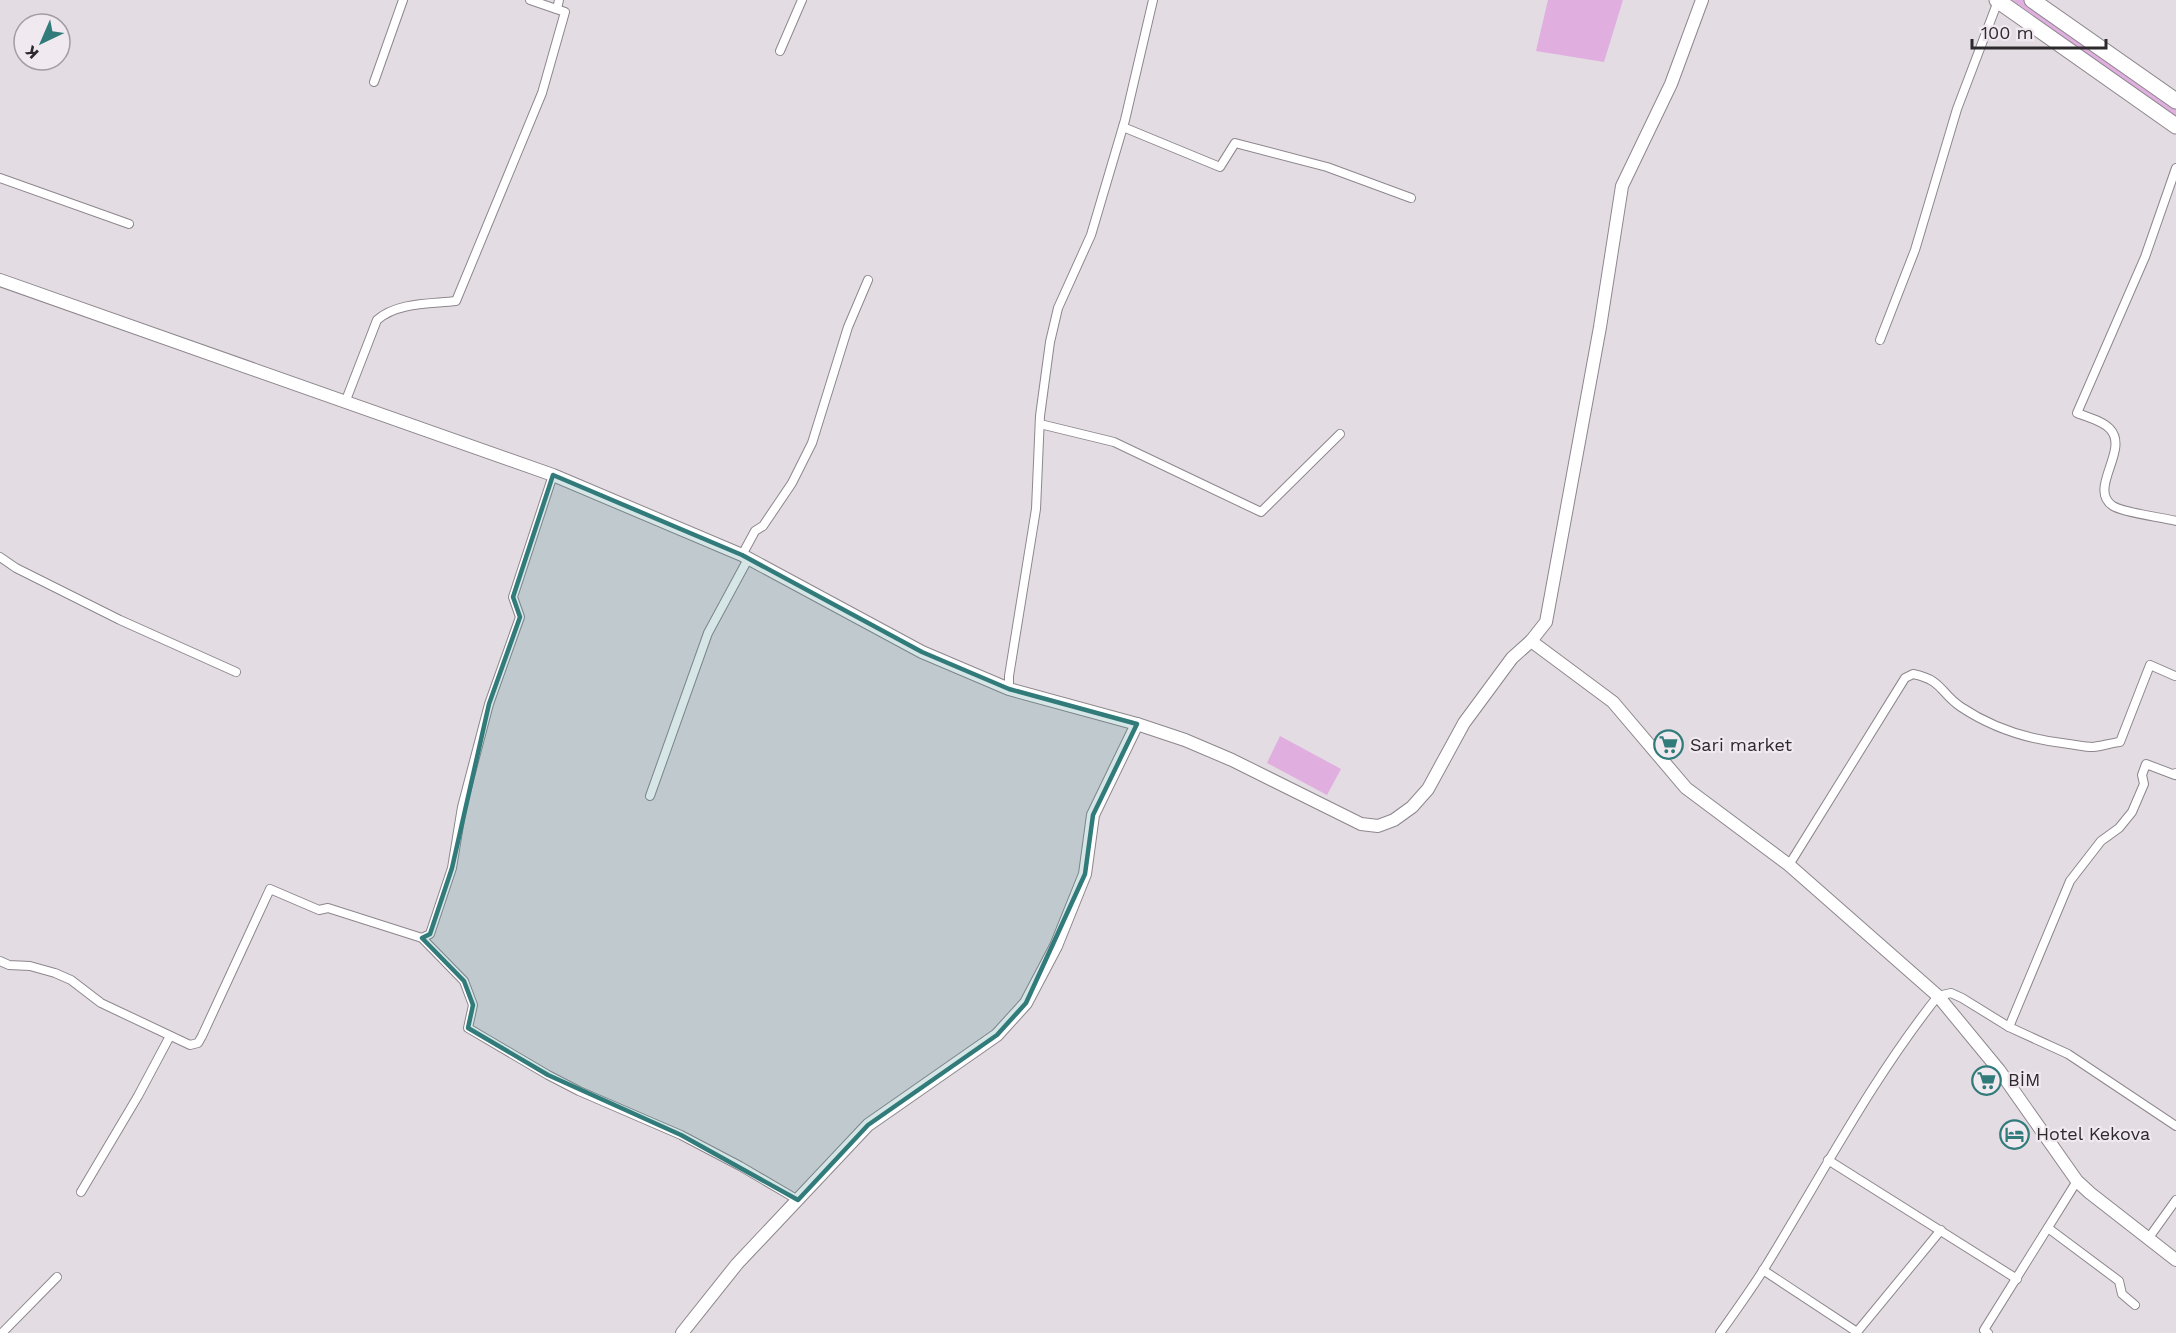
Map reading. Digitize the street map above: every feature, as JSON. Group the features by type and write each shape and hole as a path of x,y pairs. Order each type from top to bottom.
{"highway":[{"path":"1997,0 2176,126"},
{"path":"2032,0 2176,101"}],"street":[{"path":"374,82 403,0"},
{"path":"346,400 377,320 386,312 410,306 456,301 542,93 565,12 558,4 530,0"},
{"path":"780,51 801,0"},
{"path":"1009,688 1036,509 1040,424 1050,342 1058,308 1091,235 1123,127 1153,0"},
{"path":"0,280 346,400 553,475 745,557 922,652 1009,688 1185,740 1232,760 1361,824 1378,826 1394,820 1412,807 1428,789 1464,723 1512,658 1531,641 1546,622 1600,327 1622,186 1671,84 1702,0"},
{"path":"1880,340 1915,249 1957,109 1997,0"},
{"path":"1123,127 1220,167 1235,144 1327,167 1411,198"},
{"path":"2176,168 2145,256 2077,413 2108,426 2114,434 2116,445 2103,493 2106,501 2115,507 2176,521"},
{"path":"0,178 129,224"},
{"path":"650,796 708,633 755,531 763,526 792,483 812,443 848,327 868,280"},
{"path":"1040,424 1114,441 1261,512 1340,434"},
{"path":"422,938 430,934 452,868 462,807 489,704 520,617 513,597 553,475"},
{"path":"0,556 16,568 110,615 236,672"},
{"path":"1531,641 1613,702 1686,788 1789,865 1938,996 1999,1070 2077,1181 2176,1260"},
{"path":"1789,865 1905,678 1913,674 1933,680 1958,705 2000,728 2041,742 2091,747 2120,742 2150,665 2175,676"},
{"path":"682,1333 737,1264 868,1125 997,1035 1026,1003 1056,946 1085,874 1093,815 1137,724"},
{"path":"2009,1027 2070,881 2102,841 2119,828 2132,812 2144,784 2142,775 2146,764 2175,775 2176,773"},
{"path":"0,961 9,965 30,966 55,973 70,980 101,1003 190,1045 198,1043 270,889 318,910 328,908 422,938 464,981 473,1005 468,1028 548,1075 681,1136 740,1166 798,1200"},
{"path":"1720,1333 1763,1270 1828,1160 1915,1025 1938,996 1951,993 2009,1027 2068,1054 2176,1126"},
{"path":"81,1192 138,1096 170,1036"},
{"path":"1828,1160 2018,1279"},
{"path":"1985,1332 2077,1181"},
{"path":"2148,1239 2176,1200"},
{"path":"2048,1228 2119,1281 2122,1294 2135,1305"},
{"path":"1763,1270 1857,1332 1941,1230"},
{"path":"2,1333 57,1277"}],"highlighted area":[{"path":"553,475 742,555 922,652 1009,689 1137,724 1093,815 1085,874 1026,1003 997,1035 868,1125 798,1200 681,1135 548,1075 468,1028 473,1005 464,981 422,938 430,934 452,868 489,704 520,617 513,597"}],"shaded area":[{"path":"1548,0 1623,0 1604,62 1536,51"},
{"path":"2012,0 2027,0 2176,106 2176,118"},
{"path":"1280,736 1341,769 1327,795 1267,763"}],"place":[{"name":"Sari market","path":"1669,745"},
{"name":"BİM","path":"1987,1080"},
{"name":"Hotel Kekova","path":"2015,1134"}]}
